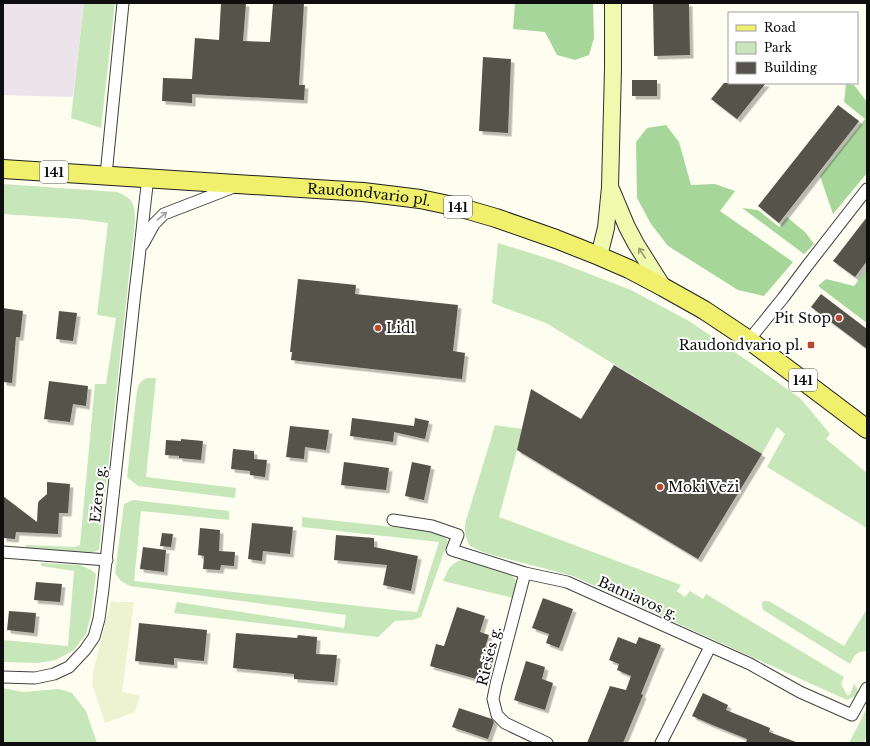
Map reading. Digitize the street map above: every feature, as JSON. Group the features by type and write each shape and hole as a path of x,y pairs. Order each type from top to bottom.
{"main road":[{"path":"599,256 606,228 610,187 613,3"},
{"name":"Raudondvario pl.","path":"3,169 364,192 420,199 501,220 556,239 629,269 704,310 749,340 867,428"},
{"path":"610,187 627,227 662,287"}],"street":[{"path":"106,175 123,3"},
{"name":"Ežero g.","path":"3,677 35,678 54,674 69,667 86,650 94,637 99,619 107,560 148,178"},
{"name":"Ežero g.","path":"141,248 154,224 164,214 241,184"},
{"path":"749,340 867,190"},
{"name":"Batniavos g.","path":"393,520 432,526 458,535 452,550 525,573 567,582 750,664 800,692 852,715 867,688"},
{"path":"3,552 107,560"},
{"name":"Riešės g.","path":"525,573 496,684 494,699 497,715 506,724 547,743"},
{"path":"661,743 710,647"}],"shaded area":[{"path":"3,3 84,3 73,97 3,95"}],"green space":[{"path":"84,3 115,3 101,128 71,118"},
{"path":"515,3 593,3 594,38 589,55 575,60 557,55 545,32 513,29"},
{"path":"846,84 854,85 867,102 867,173 833,214 820,176 865,119 844,102"},
{"path":"666,125 679,142 691,185 715,184 735,191 720,211 793,262 764,296 738,290 668,246 651,224 637,198 636,142 647,128"},
{"path":"3,184 117,192 130,199 134,206 135,221 99,550 87,554 25,550 26,545 75,547 80,545 95,384 106,384 116,318 97,315 108,223 78,219 3,214"},
{"path":"742,208 758,210 779,227 787,217 806,233 814,244 804,254"},
{"path":"498,243 556,261 631,290 689,321 801,399 830,434 826,439 867,473 867,528 767,467 785,434 777,427 762,454 546,323 492,303"},
{"path":"867,269 867,323 818,286 826,279 854,286"},
{"path":"147,378 156,378 146,477 236,488 235,498 138,486 127,477 138,386"},
{"path":"495,425 522,429 499,517 681,585 677,591 685,597 690,591 703,599 706,594 844,677 841,684 847,695 850,695 854,684 857,688 858,694 847,700 573,576 485,553 470,546 465,533 465,524"},
{"path":"133,500 229,511 229,520 141,511 134,581 417,612 439,542 302,527 302,517 430,531 443,535 448,541 421,617 413,620 395,621 378,637 174,613 177,602 344,628 346,615 130,586 121,581 115,573 124,504"},
{"path":"462,560 510,574 516,583 516,590 513,598 443,581 452,565"},
{"path":"41,563 80,565 96,574 91,615 86,634 74,650 56,660 38,663 3,662 3,640 68,646 74,571 41,566"},
{"path":"111,601 134,602 122,692 140,696 135,712 105,723 92,684 93,672"},
{"path":"769,601 844,646 867,609 867,651 856,654 850,664 763,610 762,602"},
{"path":"3,688 23,692 59,689 72,693 86,711 97,743 3,743"},
{"path":"867,708 867,735 864,743 849,743"}],"building":[{"path":"221,3 246,3 243,41 270,42 273,3 304,3 299,85 305,85 304,100 192,94 192,103 162,101 163,78 192,79 195,38 219,40"},
{"path":"653,3 689,3 690,55 654,56"},
{"path":"483,57 511,59 508,133 479,131"},
{"path":"632,80 657,80 657,96 632,96"},
{"path":"724,83 765,84 737,119 711,99"},
{"path":"838,105 859,121 779,223 758,206"},
{"path":"867,217 867,261 855,277 833,261"},
{"name":"Lidl","path":"298,279 356,285 355,294 458,305 453,351 465,353 462,379 291,360 292,352 290,352"},
{"name":"Pit Stop","path":"821,294 867,329 867,349 811,307"},
{"path":"3,308 23,311 20,337 16,337 12,383 3,382"},
{"path":"59,311 77,313 73,341 56,339"},
{"name":"Moki Veži","path":"614,365 762,454 698,559 517,450 531,389 581,419"},
{"path":"49,381 88,386 86,406 73,404 70,422 44,419"},
{"path":"352,418 414,426 415,418 429,421 425,439 394,432 393,442 350,436"},
{"path":"290,426 329,430 326,450 305,447 304,459 286,457"},
{"path":"181,439 203,441 201,460 165,455 166,440 181,441"},
{"path":"233,449 254,451 254,459 267,460 265,477 250,475 250,471 231,469"},
{"path":"344,462 389,468 386,490 341,485"},
{"path":"412,462 431,466 424,500 405,496"},
{"path":"47,482 70,484 68,513 59,513 58,534 16,532 15,539 3,538 3,496 37,522 38,503 47,494"},
{"path":"252,523 293,527 290,554 263,551 262,561 248,559"},
{"path":"200,528 220,530 219,551 235,552 234,566 221,565 220,570 203,569 204,556 198,555"},
{"path":"162,533 173,534 171,547 160,546"},
{"path":"336,535 374,538 374,547 418,556 411,591 383,585 387,565 334,560"},
{"path":"143,547 166,550 164,572 140,569"},
{"path":"36,582 62,584 60,602 34,600"},
{"path":"543,598 573,609 559,648 546,643 549,634 532,628"},
{"path":"457,607 485,616 480,632 489,635 482,657 486,658 480,680 430,666 436,644 444,646"},
{"path":"9,611 36,613 34,633 7,630"},
{"path":"139,623 207,630 204,661 174,658 174,665 135,661"},
{"path":"236,633 297,638 298,635 317,637 316,654 337,655 334,682 294,679 294,674 233,668"},
{"path":"618,637 636,644 639,637 661,645 641,694 643,695 623,743 587,743 610,686 626,690 631,676 617,670 619,664 609,660"},
{"path":"526,661 545,667 542,679 553,683 545,710 514,700"},
{"path":"703,693 728,705 726,710 770,728 769,732 796,743 746,743 747,739 692,716"},
{"path":"459,708 492,719 494,722 488,739 452,727"}],"place":[{"name":"Pit Stop","path":"839,318"},
{"name":"Lidl","path":"378,328"},
{"name":"Raudondvario pl.","path":"811,345"},
{"name":"Moki Veži","path":"660,487"}]}
